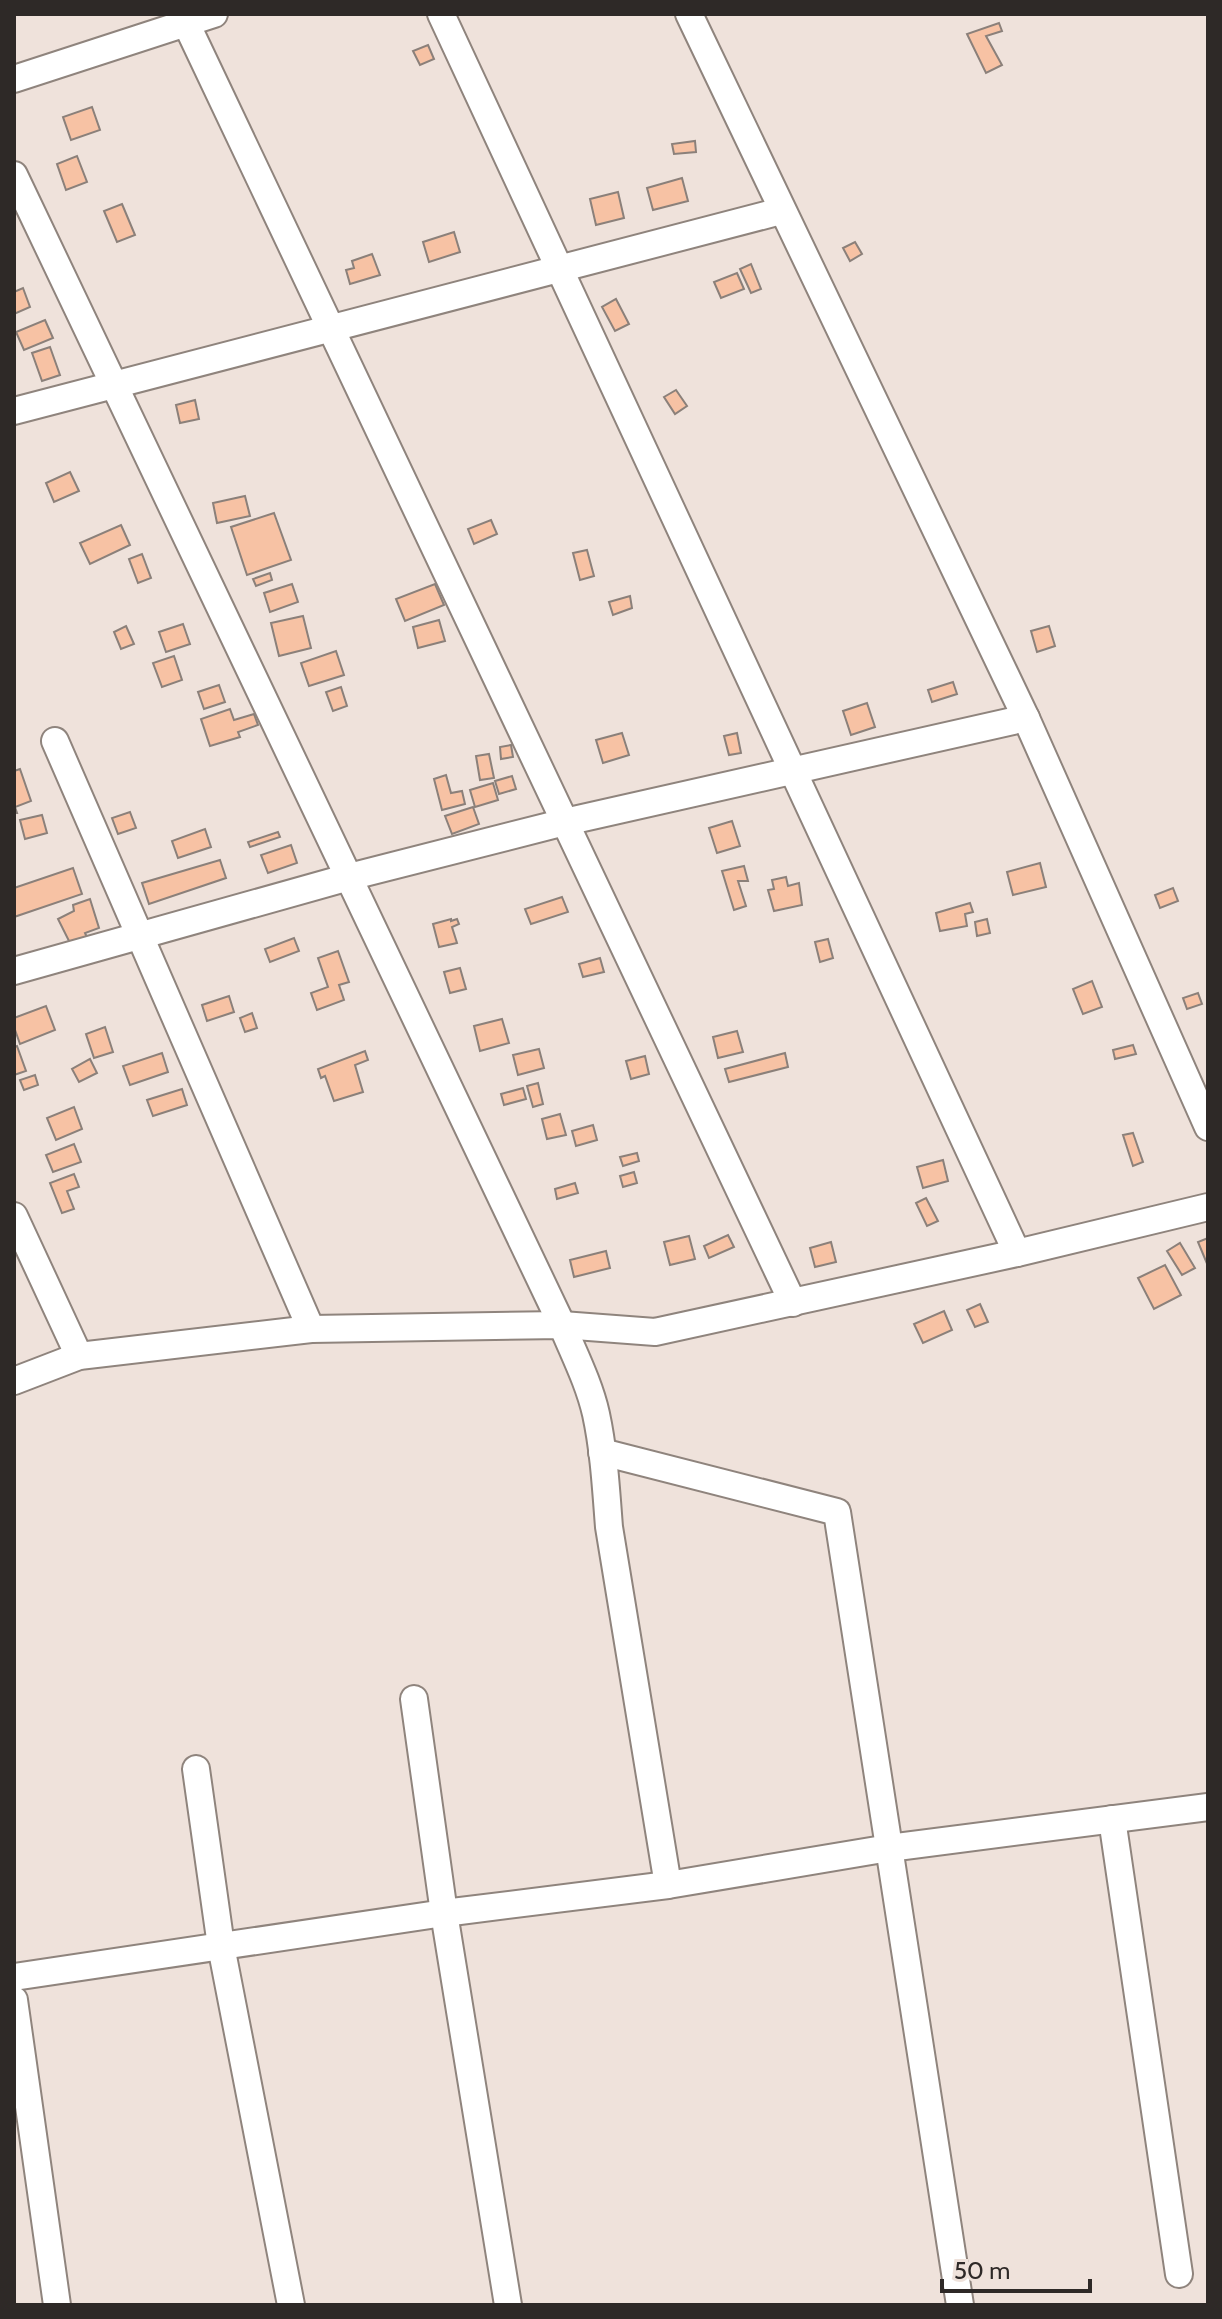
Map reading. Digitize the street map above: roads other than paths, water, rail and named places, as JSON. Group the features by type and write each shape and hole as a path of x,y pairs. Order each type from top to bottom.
{"street":[{"path":"14,79 214,14"},
{"path":"441,14 1017,1253"},
{"path":"689,14 1026,718 1208,1127"},
{"path":"186,23 793,1303"},
{"path":"14,175 562,1325 596,1412 609,1527 668,1885"},
{"path":"14,411 781,211"},
{"path":"14,971 349,877 565,822 1026,718"},
{"path":"55,741 311,1329"},
{"path":"14,1381 79,1356 311,1329 562,1325 655,1332 1017,1253 1208,1207"},
{"path":"14,1216 79,1356"},
{"path":"602,1452 837,1512 960,2305"},
{"path":"414,1699 444,1913 508,2305"},
{"path":"196,1769 221,1946 291,2305"},
{"path":"14,1977 444,1913 668,1885 889,1848 1208,1807"},
{"path":"1112,1819 1179,2274"},
{"path":"14,2000 57,2305"}]}
